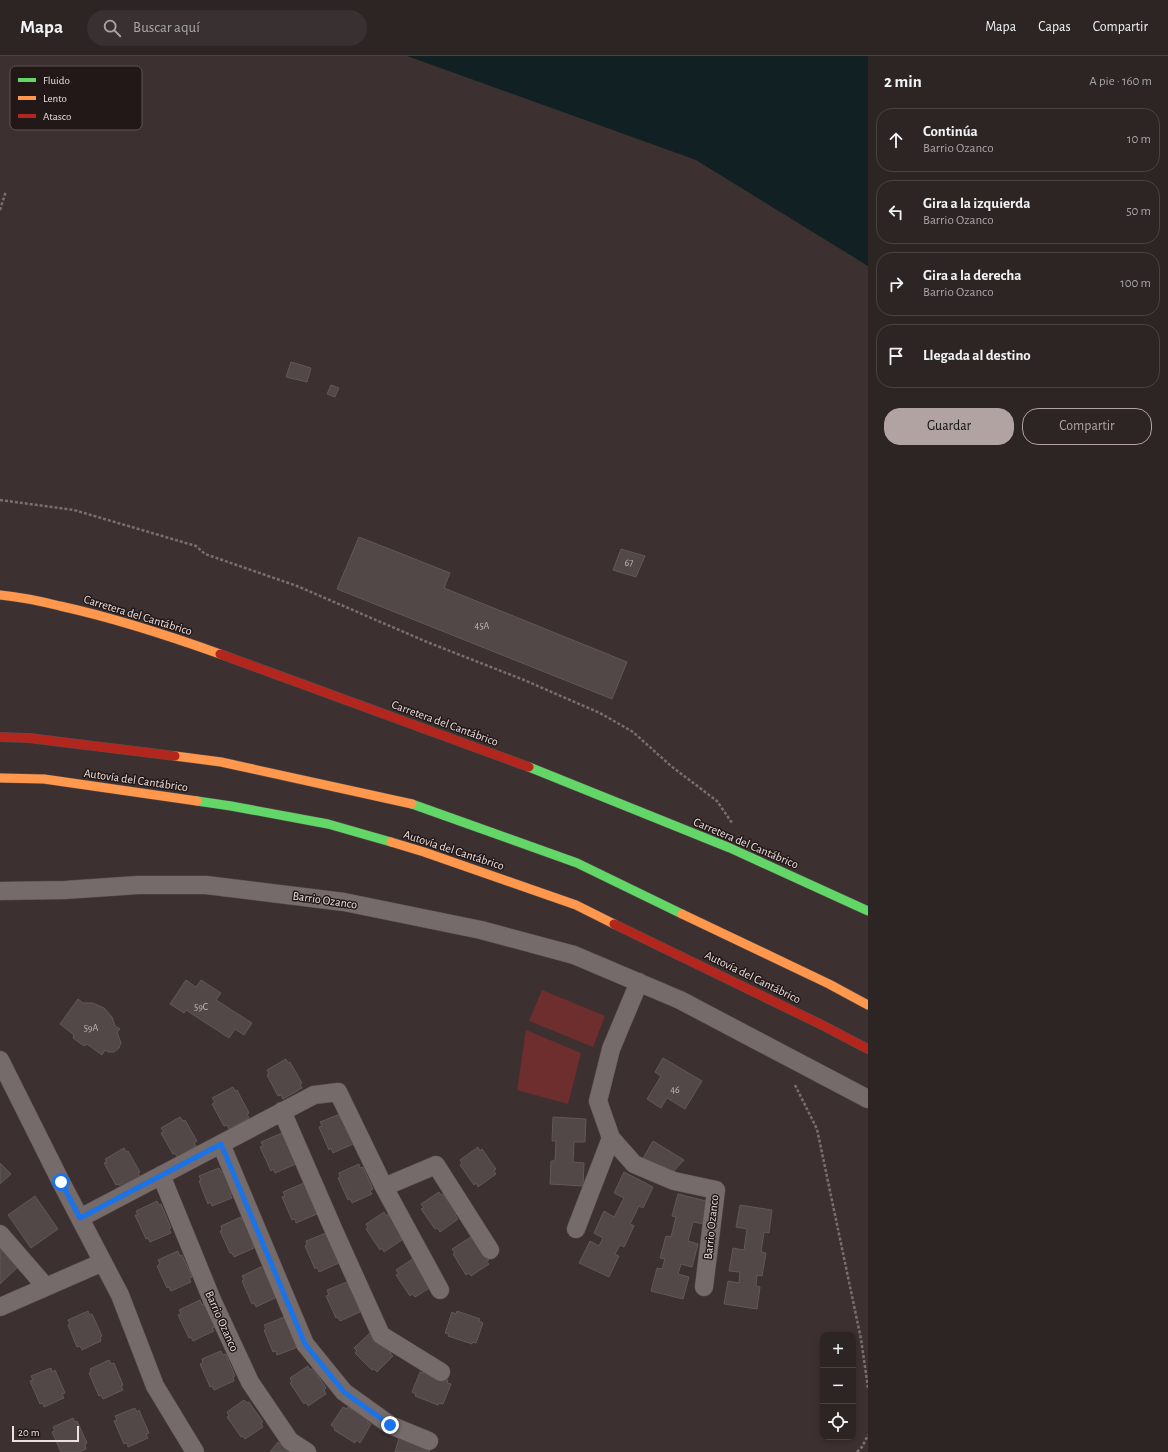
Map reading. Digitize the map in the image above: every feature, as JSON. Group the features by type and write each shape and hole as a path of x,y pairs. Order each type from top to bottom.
{"highway":[{"name":"Carretera del Cantábrico","path":"0,594 98,614 172,636 319,689 546,773 730,848 868,911"},
{"path":"0,737 29,738 221,762 405,802 577,863 829,984 868,1005"},
{"name":"Autovía del Cantábrico","path":"0,778 44,779 231,806 328,824 424,852 576,905 868,1049"}],"street":[{"name":"Barrio Ozanco","path":"0,891 65,890 138,885 206,885 344,902 488,932 574,955 680,1000 868,1099"},
{"name":"Barrio Ozanco","path":"639,982 611,1049 598,1101 611,1138 634,1164 674,1181 716,1190 704,1287"},
{"path":"0,1060 120,1295 155,1386 195,1452"},
{"path":"80,1218 314,1095 338,1092 384,1187 440,1290"},
{"path":"282,1111 381,1335 441,1372"},
{"path":"576,1229 611,1138"},
{"path":"221,1144 305,1344 344,1392 390,1425 429,1442"},
{"path":"384,1187 436,1165 490,1250"},
{"name":"Barrio Ozanco","path":"161,1175 212,1300 250,1382 290,1441 307,1452"},
{"path":"0,1234 46,1287"},
{"path":"0,1308 103,1262"}],"path":[{"path":"0,210 6,190"},
{"path":"0,500 74,510 196,546 205,554 297,586 427,642 600,712 633,732 670,766 718,801 732,824"},
{"path":"779,1052 817,1129 861,1339 868,1388"},
{"path":"857,1452 862,1447 868,1435"}],"shaded area":[{"path":"407,56 868,56 868,266 696,160"},
{"path":"542,990 605,1016 593,1047 529,1021"},
{"path":"526,1030 581,1053 568,1104 517,1090"}],"building":[{"path":"291,362 311,368 307,382 286,377"},
{"path":"331,385 339,388 335,397 327,394"},
{"path":"359,537 450,573 444,588 627,662 612,699 337,589"},
{"path":"621,549 645,556 636,577 613,570"},
{"path":"186,980 196,987 201,980 221,993 216,1000 252,1023 244,1035 235,1029 229,1038 186,1010 184,1013 170,1004"},
{"path":"78,999 83,1003 93,1003 104,1008 112,1017 115,1026 120,1029 117,1032 121,1043 119,1048 114,1052 108,1052 105,1050 102,1055 87,1044 84,1046 73,1038 74,1035 60,1024"},
{"path":"663,1058 702,1081 685,1109 667,1098 661,1108 647,1099 661,1076 655,1072"},
{"path":"286,1059 288,1063 290,1062 302,1083 300,1084 302,1088 283,1099 281,1095 278,1096 267,1075 269,1074 267,1070"},
{"path":"233,1087 235,1091 237,1090 249,1113 247,1114 249,1118 229,1129 227,1125 224,1126 212,1104 215,1102 212,1098"},
{"path":"340,1114 353,1144 333,1153 331,1148 329,1150 319,1127 322,1126 320,1122"},
{"path":"180,1117 183,1121 185,1120 197,1141 194,1143 196,1146 177,1157 175,1153 173,1154 161,1133 164,1132 161,1128"},
{"path":"553,1117 586,1119 585,1142 574,1142 573,1162 584,1163 583,1186 550,1184 551,1161 555,1161 556,1141 552,1141"},
{"path":"282,1133 296,1164 275,1173 273,1169 271,1171 260,1147 263,1146 261,1142"},
{"path":"653,1141 684,1160 669,1176 642,1160"},
{"path":"478,1147 480,1151 482,1149 496,1169 494,1171 496,1174 478,1187 476,1183 474,1185 460,1165 462,1163 460,1160"},
{"path":"124,1148 126,1152 128,1151 140,1172 138,1173 140,1177 121,1187 119,1184 116,1185 104,1163 107,1162 105,1159"},
{"path":"0,1163 11,1174 0,1184"},
{"path":"359,1164 360,1168 363,1167 373,1189 370,1190 372,1194 352,1203 350,1199 348,1200 338,1178 340,1177 339,1173"},
{"path":"219,1168 221,1172 223,1171 233,1193 230,1194 232,1198 212,1206 210,1202 208,1204 199,1181 201,1180 199,1176"},
{"path":"624,1172 653,1187 643,1208 639,1206 630,1224 634,1226 624,1247 620,1245 615,1254 619,1256 609,1277 579,1263 590,1241 599,1246 603,1238 594,1233 604,1211 614,1217 624,1198 614,1193"},
{"path":"304,1183 317,1214 296,1223 295,1219 292,1220 282,1197 285,1196 283,1192"},
{"path":"439,1192 441,1195 443,1194 457,1214 455,1215 458,1219 440,1232 437,1228 435,1229 421,1209 424,1208 421,1204"},
{"path":"678,1194 710,1202 704,1224 693,1222 688,1241 698,1244 692,1267 681,1264 678,1274 689,1277 683,1299 651,1291 657,1268 662,1269 665,1259 660,1258 666,1236 671,1237 676,1217 672,1216"},
{"path":"35,1196 58,1229 31,1248 8,1215"},
{"path":"157,1201 159,1205 161,1204 171,1228 169,1229 171,1233 150,1242 148,1238 146,1239 135,1215 138,1215 136,1211"},
{"path":"740,1205 772,1210 769,1233 764,1232 761,1252 766,1253 762,1276 757,1275 756,1286 760,1287 757,1309 724,1304 728,1281 739,1283 740,1272 729,1271 733,1248 744,1250 747,1229 736,1227"},
{"path":"384,1212 386,1216 388,1214 402,1235 400,1236 402,1240 384,1252 382,1248 380,1250 366,1229 368,1228 366,1224"},
{"path":"241,1217 242,1221 245,1220 254,1242 252,1244 254,1248 234,1257 232,1253 230,1253 220,1231 222,1230 221,1226"},
{"path":"326,1233 339,1263 319,1272 317,1267 315,1269 305,1246 307,1245 306,1241"},
{"path":"471,1237 473,1241 475,1239 489,1260 486,1261 489,1264 471,1276 469,1273 466,1275 453,1254 455,1253 452,1249"},
{"path":"0,1240 22,1263 0,1284"},
{"path":"178,1251 180,1256 182,1255 192,1277 189,1278 191,1282 171,1291 169,1287 167,1288 157,1266 160,1264 158,1260"},
{"path":"414,1258 433,1286 415,1297 412,1294 410,1296 396,1275 399,1274 396,1270"},
{"path":"263,1266 277,1297 256,1307 254,1303 252,1304 242,1281 244,1280 242,1276"},
{"path":"347,1282 349,1286 351,1285 361,1307 359,1308 360,1312 340,1321 338,1317 336,1318 326,1296 329,1295 327,1290"},
{"path":"200,1300 202,1305 204,1303 215,1327 212,1328 214,1331 193,1341 191,1337 189,1338 178,1315 181,1314 179,1310"},
{"path":"88,1311 90,1315 92,1314 102,1336 100,1337 101,1341 82,1350 80,1346 77,1347 68,1325 70,1324 68,1320"},
{"path":"457,1311 480,1319 479,1321 483,1323 476,1343 472,1342 472,1344 448,1336 449,1334 445,1333 452,1312 456,1314"},
{"path":"284,1317 298,1347 277,1355 276,1351 273,1352 264,1330 266,1329 264,1325"},
{"path":"370,1333 392,1351 390,1353 393,1356 377,1372 374,1369 372,1370 355,1353 357,1351 354,1348"},
{"path":"221,1351 223,1355 226,1354 235,1376 233,1377 234,1381 214,1390 212,1386 210,1387 200,1364 203,1363 202,1359"},
{"path":"109,1360 111,1364 114,1363 123,1385 121,1386 123,1390 103,1399 101,1395 99,1396 89,1373 91,1372 90,1369"},
{"path":"308,1366 310,1370 313,1368 326,1388 324,1390 326,1394 308,1406 306,1402 304,1404 290,1383 292,1382 290,1378"},
{"path":"51,1368 52,1372 55,1370 65,1393 62,1394 64,1398 44,1407 43,1403 40,1404 30,1381 33,1380 31,1376"},
{"path":"425,1371 448,1380 447,1383 451,1384 443,1404 439,1403 438,1405 415,1396 416,1394 412,1392 420,1372 424,1373"},
{"path":"244,1400 247,1403 249,1402 263,1422 261,1423 263,1427 245,1439 243,1436 241,1437 227,1417 229,1416 227,1412"},
{"path":"343,1407 347,1409 348,1407 369,1420 367,1422 371,1424 360,1443 356,1440 355,1443 334,1430 335,1428 331,1425"},
{"path":"135,1408 137,1412 139,1410 149,1433 146,1434 148,1438 128,1447 127,1443 124,1444 114,1421 117,1420 115,1416"},
{"path":"73,1418 75,1422 77,1421 87,1443 85,1444 86,1449 79,1452 61,1452 52,1432 55,1431 53,1427"},
{"path":"399,1438 430,1449 429,1452 395,1452"},
{"path":"278,1442 281,1445 283,1443 294,1452 270,1452"}],"traffic: fast":[{"path":"529,767 730,848 868,911"},
{"path":"197,801 328,824 391,842"},
{"path":"412,804 577,863 682,914"}],"traffic: slow":[{"path":"0,595 38,601 121,621 220,654"},
{"path":"175,756 221,762 412,804"},
{"path":"0,778 44,779 197,801"},
{"path":"391,842 576,905 614,924"},
{"path":"682,914 829,984 868,1005"}],"traffic: jam":[{"path":"220,654 529,767"},
{"path":"0,737 29,738 175,756"},
{"path":"614,924 820,1024 868,1049"}],"route":[{"path":"61,1182 80,1218 221,1144 305,1344 344,1392 390,1425"}]}
